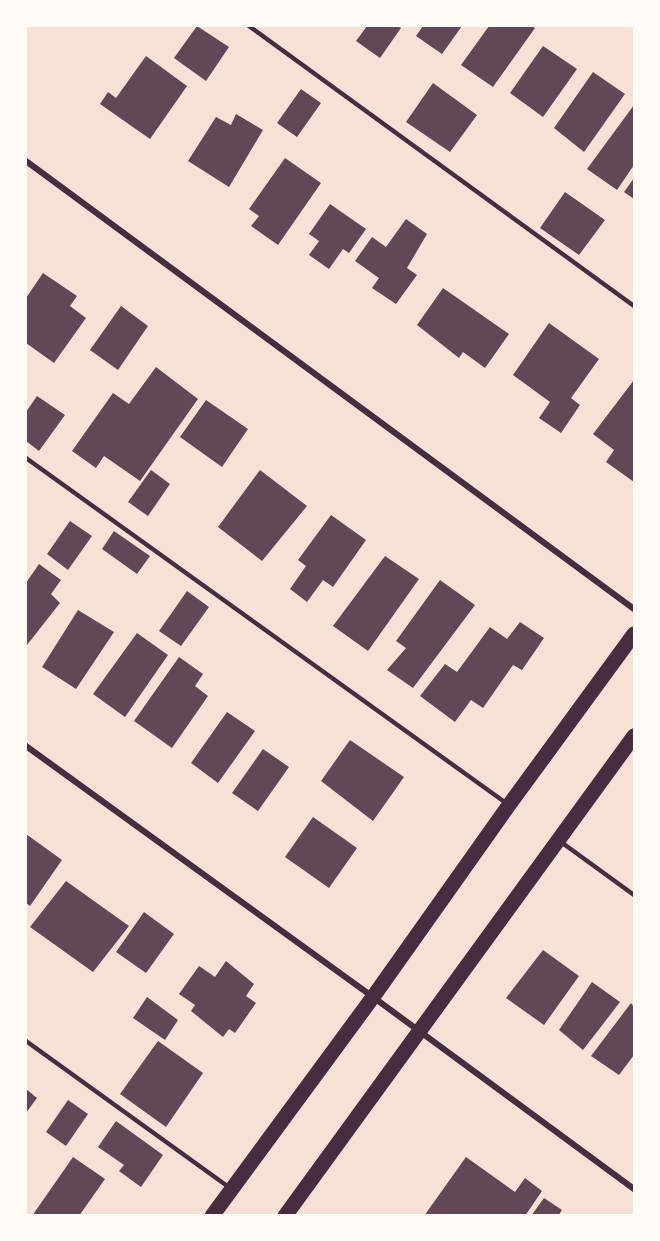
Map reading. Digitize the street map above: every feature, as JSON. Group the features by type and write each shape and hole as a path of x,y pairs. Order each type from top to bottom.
{"main road":[{"path":"212,1215 374,997 509,805 634,634"},
{"path":"285,1215 634,736"}],"street":[{"path":"26,161 634,609"},
{"path":"26,746 374,997 634,1189"}],"lane":[{"path":"249,26 634,306"},
{"path":"26,458 509,805"},
{"path":"559,840 634,895"},
{"path":"26,1041 232,1189"}],"building":[{"path":"197,26 229,47 206,81 174,58"},
{"path":"367,26 401,28 380,58 356,41"},
{"path":"423,26 462,26 442,54 416,36"},
{"path":"489,26 532,26 535,28 493,87 461,65"},
{"path":"543,46 577,69 543,117 510,93"},
{"path":"146,56 187,86 150,139 100,104 108,92 116,98"},
{"path":"593,72 625,94 584,152 554,128"},
{"path":"433,83 477,115 450,152 406,122"},
{"path":"301,89 321,103 297,137 277,123"},
{"path":"634,105 634,165 617,190 587,169"},
{"path":"236,114 263,130 229,187 188,161 216,117 231,125"},
{"path":"285,158 321,183 278,245 251,226 259,216 249,209"},
{"path":"634,178 634,199 624,192"},
{"path":"565,192 605,220 579,255 540,228"},
{"path":"330,204 366,229 349,253 343,249 329,269 309,255 319,241 309,234"},
{"path":"406,219 427,234 407,268 417,275 396,304 372,288 379,278 355,261 372,237 386,247"},
{"path":"43,273 77,296 70,306 86,318 54,363 26,343 26,298"},
{"path":"443,288 509,334 485,368 463,352 459,358 417,325"},
{"path":"121,306 148,326 118,370 90,350"},
{"path":"549,323 599,359 571,398 580,405 561,433 539,418 550,402 513,375"},
{"path":"156,367 198,399 140,481 104,456 96,468 72,451 113,393 129,404"},
{"path":"634,380 634,482 606,462 614,450 593,434"},
{"path":"37,396 65,415 39,451 26,441 26,412"},
{"path":"206,400 248,429 222,467 180,437"},
{"path":"151,470 170,484 148,516 128,502"},
{"path":"260,470 307,506 262,561 218,527"},
{"path":"331,515 366,540 333,587 323,580 307,602 290,589 306,566 298,560"},
{"path":"70,521 92,536 68,570 47,554"},
{"path":"114,531 150,556 137,574 102,549"},
{"path":"385,556 419,579 368,651 333,626"},
{"path":"39,564 61,580 51,594 60,603 27,645 26,583"},
{"path":"440,580 475,605 413,688 387,670 406,648 396,641"},
{"path":"187,591 209,607 181,646 159,631"},
{"path":"78,610 114,632 76,689 42,667"},
{"path":"520,622 544,638 522,670 513,665 483,708 471,700 455,722 420,696 445,664 457,672 490,627 507,639"},
{"path":"137,633 168,655 125,717 93,694"},
{"path":"179,657 203,674 195,686 208,696 172,748 134,721"},
{"path":"227,712 255,731 218,783 191,763"},
{"path":"350,740 404,777 373,821 321,781"},
{"path":"263,749 289,767 258,811 232,793"},
{"path":"313,817 357,848 329,888 285,857"},
{"path":"26,834 62,860 30,906 26,903"},
{"path":"66,881 129,926 93,972 30,927"},
{"path":"144,912 174,934 146,973 116,952"},
{"path":"543,950 579,976 544,1025 506,998"},
{"path":"226,961 254,984 246,996 256,1003 235,1033 229,1029 223,1037 191,1011 195,1005 179,994 199,966 215,977"},
{"path":"592,982 620,1002 583,1050 559,1030"},
{"path":"147,997 178,1020 165,1040 133,1018"},
{"path":"631,1003 634,1007 634,1055 619,1075 591,1056"},
{"path":"158,1041 203,1073 166,1127 120,1094"},
{"path":"26,1089 37,1098 26,1113"},
{"path":"68,1100 88,1114 66,1146 46,1132"},
{"path":"116,1121 163,1155 141,1187 119,1171 124,1165 98,1147"},
{"path":"73,1157 105,1179 79,1216 32,1216"},
{"path":"466,1157 515,1192 525,1178 542,1191 525,1216 449,1214 424,1216"},
{"path":"544,1198 562,1210 558,1216 531,1216"}]}
